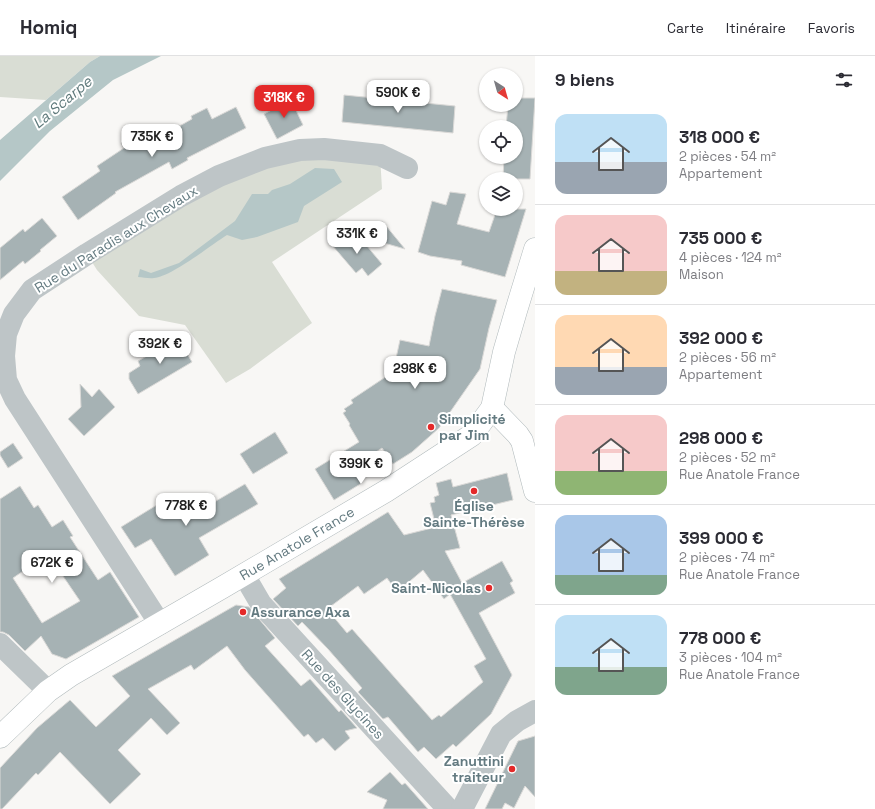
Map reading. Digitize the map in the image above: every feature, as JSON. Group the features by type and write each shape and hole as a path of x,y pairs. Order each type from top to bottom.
{"main road":[{"name":"Rue Anatole France","path":"0,737 48,691 95,660 160,624 386,491 472,435 492,408 506,345 535,250"},
{"path":"492,408 518,435 524,450 535,491"}],"street":[{"name":"Rue du Paradis aux Chevaux","path":"160,624 15,398 6,380 4,356 6,334 14,314 32,290 88,254 187,193 219,176 265,158 300,150 324,149 380,155 407,168"},
{"name":"Rue des Glycines","path":"244,575 261,604 448,809"},
{"path":"0,644 48,691"},
{"path":"462,809 501,734 516,721 535,711"}],"shaded area":[{"path":"0,56 100,56 90,62 46,100 0,97"},
{"path":"380,155 382,189 272,262 312,323 250,369 226,383 185,325 139,316 97,270 87,254 265,158"}],"water":[{"name":"La Scarpe","path":"100,56 161,56 113,80 50,131 0,181 0,140 90,62"},
{"path":"315,168 334,169 342,182 304,206 298,222 257,237 242,240 227,235 191,260 170,272 154,278 138,277 140,269 151,273 179,263 235,221 252,194 268,194 272,190 290,184"}],"building":[{"path":"344,95 455,106 453,133 342,122"},
{"path":"523,98 535,98 530,179 523,179 523,172 503,172 504,164 523,164 523,120 507,120 507,112 523,112"},
{"path":"291,100 303,125 277,139 264,114"},
{"path":"236,107 246,128 187,158 188,160 172,169 169,162 115,192 116,193 78,220 62,197 100,171 97,166 124,148 121,143 135,135 142,147 192,119 191,116 207,108 212,119"},
{"path":"450,192 466,194 457,224 489,232 495,216 523,216 523,209 526,209 505,277 461,265 462,261 430,256 418,252 432,201 446,205"},
{"path":"42,218 57,236 25,264 23,261 0,280 0,248 23,229 25,232"},
{"path":"382,221 405,249 363,237"},
{"path":"345,234 354,245 361,239 382,264 368,276 362,268 356,273 332,245"},
{"path":"442,289 497,300 480,369 439,428 412,452 393,464 382,448 352,468 362,483 334,500 315,469 359,442 343,413 346,411 344,409 353,403 351,400 393,372 400,340 429,346"},
{"path":"176,335 192,362 138,394 129,379 129,373 140,366 138,361 161,348 160,345"},
{"path":"80,384 92,397 99,389 115,407 84,436 68,419 81,407"},
{"path":"275,432 288,453 253,474 240,454"},
{"path":"13,443 23,458 8,468 0,455 0,452"},
{"path":"507,473 513,500 451,515 460,548 445,551 462,583 502,561 513,581 510,583 515,593 479,613 512,675 491,714 456,747 453,744 436,759 424,747 418,752 388,717 383,719 358,692 362,688 328,649 302,622 298,626 273,599 286,588 279,579 388,512 404,535 436,527 430,503 435,502 434,497 439,495 436,483 451,479 453,487","holes":["423,570 444,599 450,594 486,659 474,666 483,682 441,717 439,715 432,720 352,629 347,633 327,609 358,586 364,594 387,578 397,592"]},
{"path":"245,484 258,504 199,538 209,555 175,576 151,539 135,548 121,527 173,495 187,518"},
{"path":"20,486 34,508 38,505 52,527 63,520 73,536 70,537 98,580 110,572 139,617 66,659 52,654 41,636 25,651 9,635 0,632 0,499","holes":["48,554 80,601 42,623 13,578"]},
{"path":"236,605 249,607 275,638 265,646 301,686 310,679 339,712 341,710 357,728 345,731 350,738 335,751 323,738 316,743 308,734 304,737 245,670 227,646 194,670 191,665 148,689 180,723 167,735 151,718 118,750 141,774 110,804 60,752 38,775 36,773 2,809 0,809 0,768 37,728 70,700 96,727 130,696 112,676"},
{"path":"535,736 535,797 525,786 514,808 505,803 502,809 485,809 518,741"},
{"path":"390,772 402,785 405,783 428,809 383,809 387,800 367,792"}],"place":[{"name":"Simplicité par Jim","path":"431,427"},
{"name":"Église Sainte-Thérèse","path":"474,491"},
{"name":"Saint-Nicolas","path":"489,588"},
{"name":"Assurance Axa","path":"243,612"},
{"name":"Zanuttini traiteur","path":"512,769"}]}
